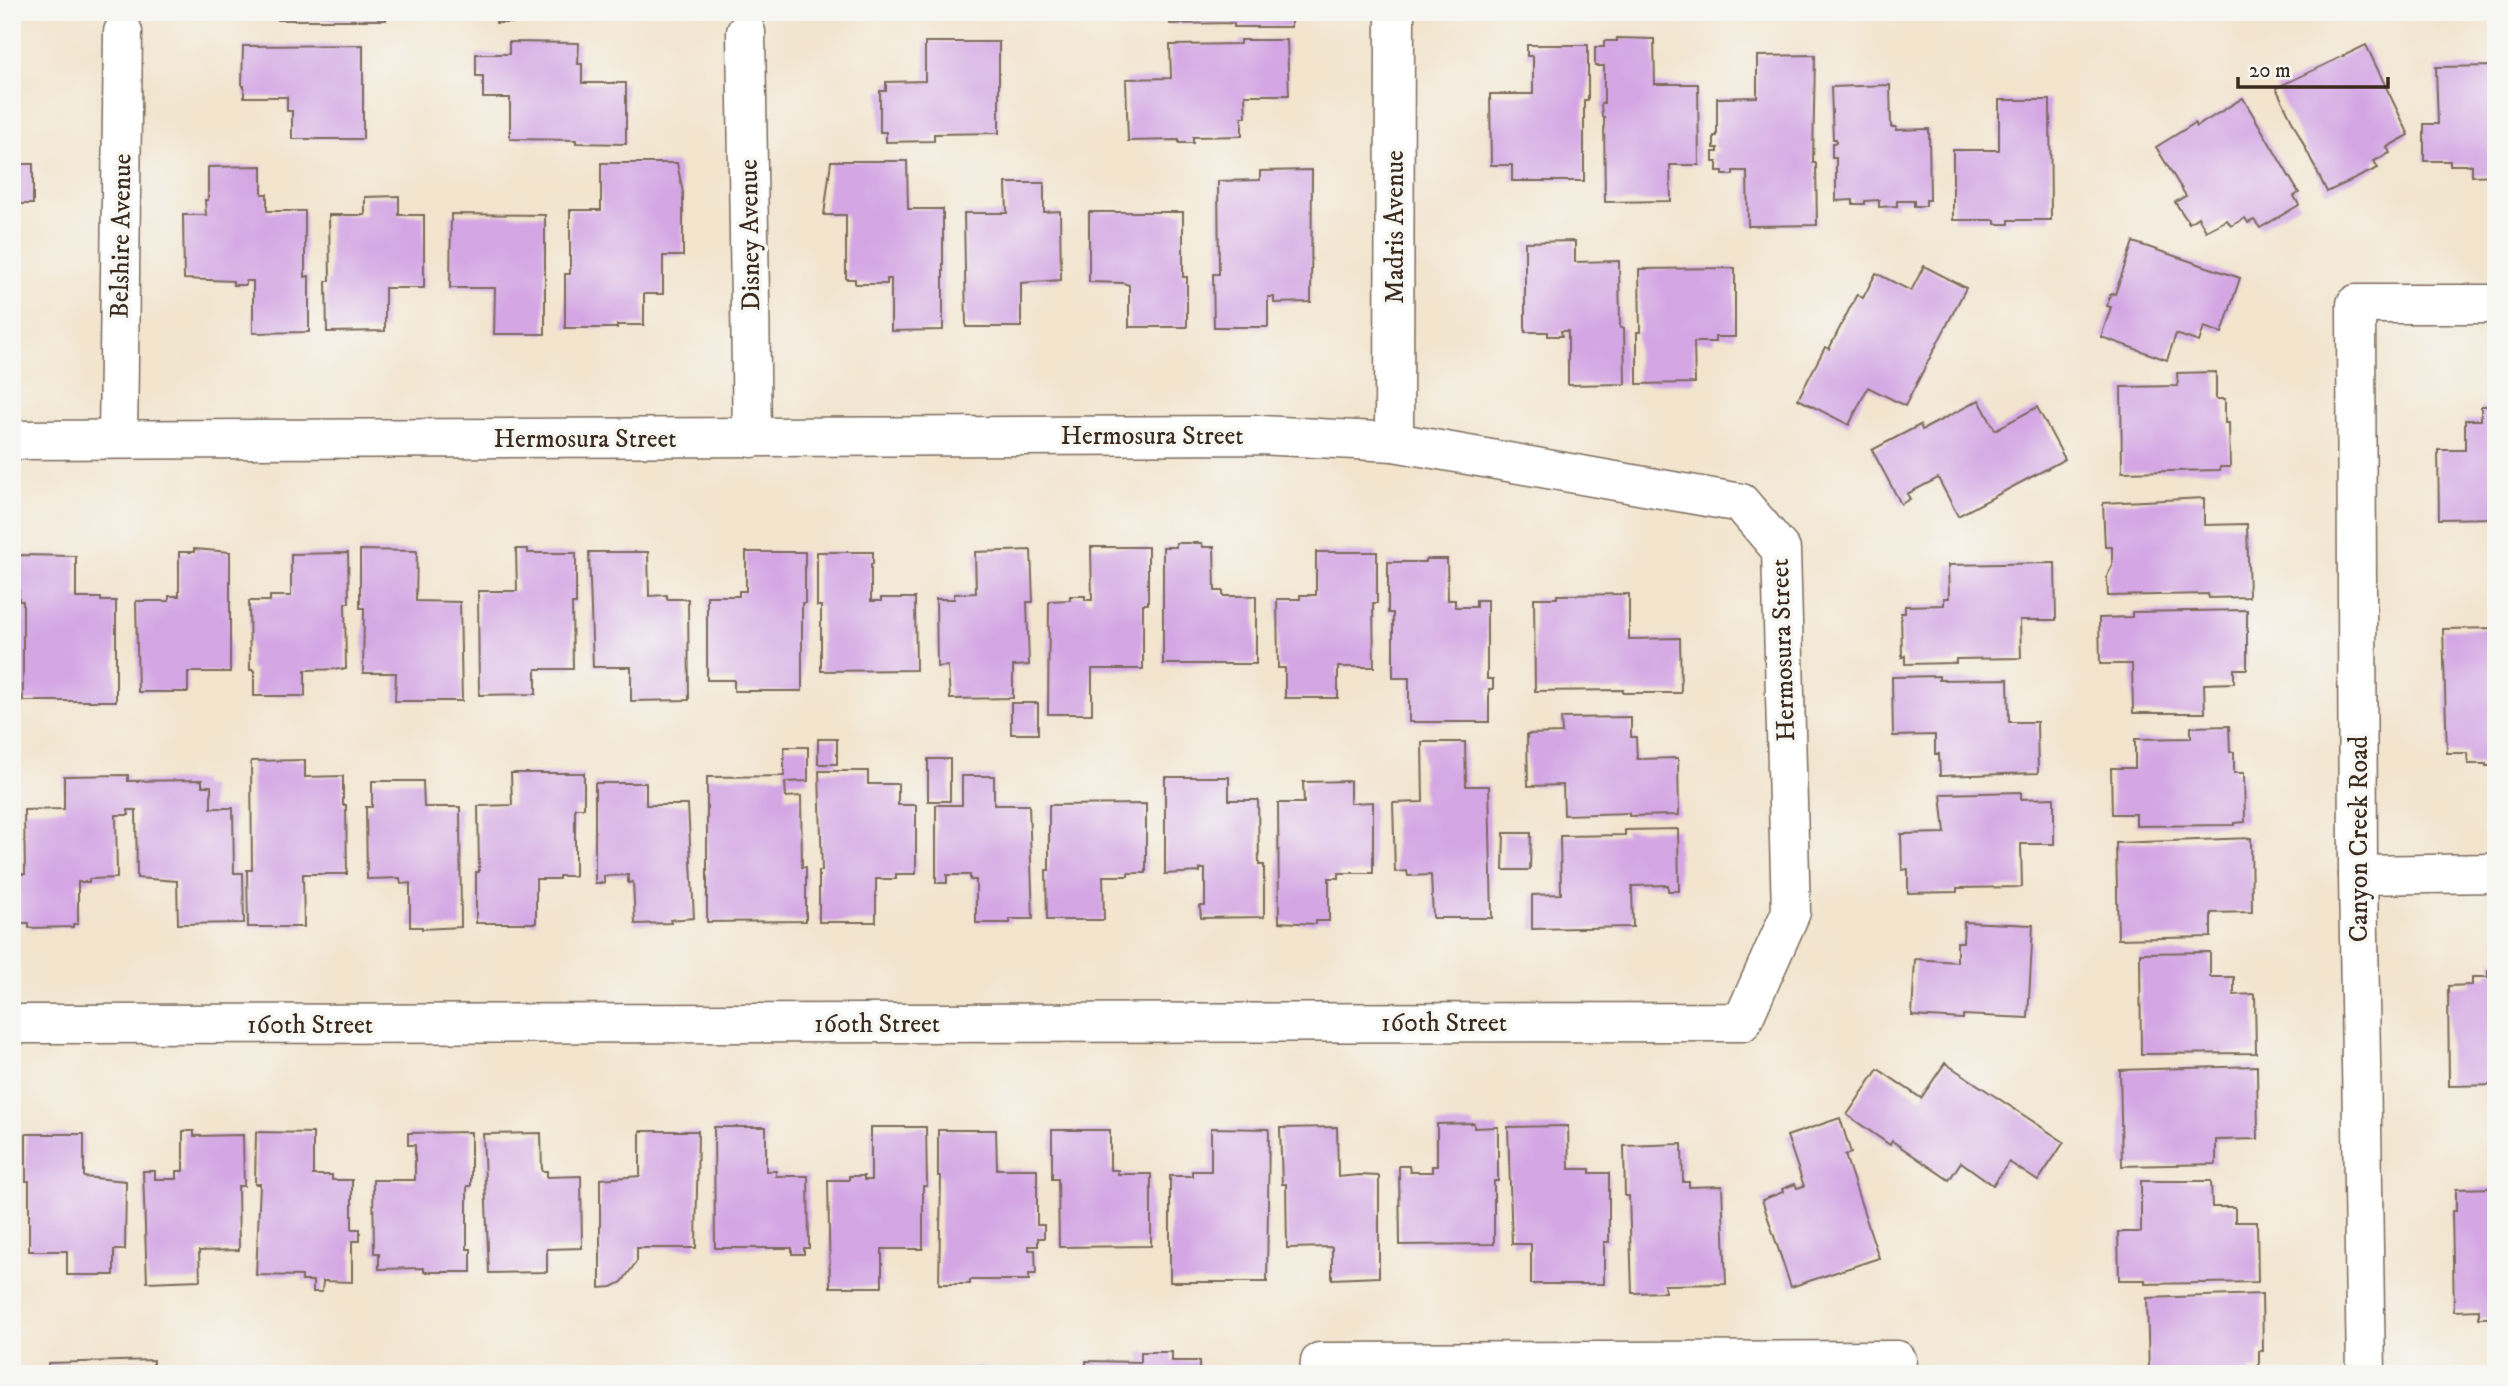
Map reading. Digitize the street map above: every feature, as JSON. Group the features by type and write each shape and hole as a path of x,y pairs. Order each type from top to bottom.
{"street":[{"name":"Madris Avenue","path":"1394,442 1395,12"},
{"name":"Belshire Avenue","path":"118,439 122,32"},
{"name":"Disney Avenue","path":"746,32 752,438"},
{"name":"Canyon Creek Road","path":"2366,1374 2358,875 2356,304 2496,303"},
{"name":"Hermosura Street","path":"12,440 1260,435 1394,442 1741,503 1781,550 1791,912 1742,1022"},
{"path":"2358,875 2496,873"},
{"name":"160th Street","path":"12,1024 1742,1022"},
{"path":"1320,1368 1897,1360"}],"building":[{"path":"278,12 386,12 386,20 278,20"},
{"path":"496,12 597,12 597,18 530,18 530,23 496,23"},
{"path":"914,12 983,12 983,17 914,17"},
{"path":"1170,12 1291,12 1291,27 1234,27 1234,23 1170,24"},
{"path":"1617,38 1654,39 1655,84 1698,84 1699,165 1670,165 1671,201 1605,202 1604,117 1601,103 1604,103 1604,66 1595,66 1595,47 1604,47 1604,41 1617,41"},
{"path":"1240,40 1287,40 1289,95 1245,95 1246,117 1242,117 1242,136 1193,137 1193,143 1179,143 1179,140 1128,141 1126,79 1171,78 1170,45 1240,44"},
{"path":"509,42 579,43 578,64 582,64 582,83 626,83 626,144 510,139 510,98 483,98 483,76 476,76 476,54 509,54"},
{"path":"925,42 999,42 999,133 934,134 934,141 886,142 886,132 880,132 880,91 886,91 886,82 925,81"},
{"path":"363,45 363,139 292,139 292,111 287,111 287,97 244,97 243,46"},
{"path":"1527,45 1588,45 1588,100 1584,100 1584,181 1512,181 1512,165 1491,165 1490,94 1533,94 1533,56 1527,56"},
{"path":"2366,45 2409,135 2387,147 2390,153 2374,161 2378,168 2327,192 2276,88"},
{"path":"1815,55 1813,163 1816,163 1817,225 1748,226 1747,171 1733,171 1733,175 1723,175 1723,171 1717,171 1717,162 1713,162 1713,152 1718,152 1718,148 1714,148 1714,136 1717,136 1717,98 1757,97 1757,56"},
{"path":"2496,66 2496,175 2472,176 2472,165 2450,165 2450,161 2424,161 2424,124 2438,124 2436,67"},
{"path":"1890,85 1891,127 1896,127 1896,130 1929,129 1930,200 1926,200 1926,206 1914,206 1914,201 1897,201 1897,206 1879,207 1879,200 1865,201 1865,204 1853,204 1853,200 1836,201 1836,158 1832,158 1832,143 1836,143 1836,139 1833,139 1831,87"},
{"path":"2243,98 2299,193 2294,196 2299,205 2260,228 2254,220 2248,223 2245,218 2231,226 2227,220 2206,231 2198,217 2189,223 2175,202 2186,196 2156,147 2195,123 2196,127"},
{"path":"1999,100 2050,100 2051,220 2009,220 2009,224 1995,224 1995,220 1953,220 1953,150 1999,150"},
{"path":"831,161 907,161 908,209 943,209 943,330 891,331 891,279 887,279 887,284 855,284 855,279 846,279 846,215 824,215"},
{"path":"601,163 677,163 683,193 683,256 663,256 663,294 644,294 644,325 565,328 565,274 570,274 570,210 601,210"},
{"path":"12,164 33,164 33,204 19,204 21,265 12,265"},
{"path":"262,166 262,194 267,194 267,211 305,211 305,277 309,276 309,332 253,333 253,281 246,281 246,285 233,285 233,281 184,279 183,215 206,215 208,167"},
{"path":"1312,170 1311,302 1274,303 1274,297 1268,297 1268,327 1214,327 1213,274 1219,274 1218,181 1260,180 1260,171"},
{"path":"1006,183 1044,183 1044,212 1060,211 1061,280 1021,283 1021,327 966,327 964,213 1007,213"},
{"path":"399,196 399,215 424,215 424,288 385,288 385,331 327,332 326,281 330,281 329,215 365,215 365,197"},
{"path":"1089,212 1183,212 1183,277 1187,277 1187,327 1129,327 1129,285 1089,282"},
{"path":"451,214 545,215 545,334 494,334 495,288 450,288"},
{"path":"1575,241 1575,262 1619,261 1620,328 1624,328 1625,384 1568,385 1568,331 1561,331 1562,336 1548,336 1548,332 1525,332 1525,242"},
{"path":"2133,242 2240,278 2222,333 2204,327 2199,342 2176,334 2167,360 2101,337 2111,307 2107,306 2111,293 2115,294"},
{"path":"1924,266 1966,288 1905,406 1868,387 1849,425 1798,399 1825,347 1829,349 1857,294 1863,298 1876,273 1911,291"},
{"path":"1735,268 1735,337 1715,337 1715,342 1694,342 1695,383 1637,384 1639,269"},
{"path":"2216,372 2216,399 2225,399 2225,423 2229,423 2230,467 2220,467 2220,470 2122,472 2121,387 2178,386 2177,373"},
{"path":"1979,400 1995,430 2037,407 2065,459 1958,516 1938,478 1907,494 1910,499 1901,504 1872,450 1920,425 1922,430"},
{"path":"2481,406 2496,406 2496,518 2439,519 2438,450 2465,450 2465,420 2481,420"},
{"path":"2204,498 2204,525 2247,524 2249,597 2209,598 2208,594 2108,596 2107,576 2112,566 2112,547 2105,547 2103,503"},
{"path":"1176,543 1202,543 1203,547 1214,547 1215,591 1223,591 1223,596 1256,596 1256,664 1163,664 1163,547 1176,547"},
{"path":"1091,547 1148,547 1148,604 1143,604 1143,669 1092,669 1092,714 1048,714 1049,601 1070,600 1070,596 1085,596 1085,600 1092,600"},
{"path":"194,549 230,552 230,672 188,672 188,692 138,692 136,601 169,601 169,596 179,596 179,552 194,552"},
{"path":"516,549 528,549 528,553 576,553 576,604 572,604 573,669 536,669 536,694 479,695 478,591 517,591"},
{"path":"360,550 417,551 416,601 460,602 462,701 395,701 396,673 363,673 364,608 360,608"},
{"path":"1031,550 1033,602 1027,602 1029,665 1013,666 1013,698 950,699 948,666 937,667 936,599 954,599 954,594 976,593 975,552"},
{"path":"589,552 648,552 649,596 667,595 667,599 688,599 689,700 631,701 631,667 593,667"},
{"path":"746,552 805,552 802,691 734,691 734,680 707,680 707,596 739,596 739,591 746,591"},
{"path":"817,552 873,552 871,601 881,601 881,598 915,598 916,670 821,671 821,606 817,606"},
{"path":"1316,552 1377,552 1377,603 1373,603 1374,667 1338,667 1338,698 1285,698 1285,668 1278,668 1277,599 1300,599 1300,595 1316,595"},
{"path":"348,553 349,603 345,603 346,669 305,670 305,696 254,696 254,670 250,670 249,601 270,601 270,596 291,596 291,554"},
{"path":"19,555 76,556 76,598 116,601 116,701 23,701 23,601 19,601"},
{"path":"1426,559 1447,559 1448,600 1455,600 1455,607 1476,607 1476,600 1487,600 1487,679 1493,679 1493,689 1489,689 1489,722 1409,722 1409,678 1393,678 1393,613 1388,613 1388,562 1426,562"},
{"path":"2055,563 2056,620 2020,620 2021,658 1956,659 1956,663 1905,664 1905,656 1902,657 1901,613 1905,613 1905,606 1944,605 1944,598 1949,598 1948,565"},
{"path":"1629,594 1629,639 1680,638 1681,693 1623,693 1623,690 1535,691 1534,598"},
{"path":"2247,610 2247,669 2234,669 2234,683 2204,684 2205,713 2133,713 2132,664 2100,664 2099,618 2132,617 2132,612"},
{"path":"2496,628 2496,766 2468,764 2467,753 2447,753 2443,629"},
{"path":"1939,676 1939,680 2008,679 2009,722 2037,722 2038,773 1940,776 1939,754 1935,754 1935,735 1893,736 1892,677"},
{"path":"1011,703 1038,703 1038,734 1011,734"},
{"path":"1631,717 1631,737 1636,737 1637,759 1678,758 1679,815 1564,815 1563,785 1528,786 1527,734 1562,733 1561,718"},
{"path":"2229,726 2230,752 2234,752 2234,773 2244,773 2245,822 2234,825 2136,826 2136,814 2112,814 2111,768 2135,768 2135,739 2191,738 2191,727"},
{"path":"818,739 837,739 837,764 818,764"},
{"path":"1422,742 1465,742 1466,786 1489,786 1492,918 1433,918 1431,875 1408,876 1407,871 1395,872 1393,803 1423,802"},
{"path":"784,747 808,747 808,781 785,782 786,797 801,796 802,867 806,867 806,921 707,922 707,777 784,776"},
{"path":"928,759 950,759 950,801 928,801"},
{"path":"305,760 305,777 343,776 347,874 303,874 304,927 248,927 247,870 252,870 251,761"},
{"path":"819,771 868,771 868,784 898,784 898,805 916,805 916,874 896,874 896,879 876,879 876,922 819,922 819,871 822,871"},
{"path":"511,773 584,773 584,808 575,808 575,876 536,879 536,923 476,923 476,872 479,872 478,806 512,805"},
{"path":"128,775 128,781 202,780 202,786 211,786 211,808 233,808 234,873 243,873 244,923 178,924 177,881 137,878 136,810 128,810 129,815 116,815 117,878 78,882 78,924 73,924 73,927 29,928 29,923 20,923 19,874 25,874 24,810 64,809 64,776"},
{"path":"962,776 994,776 994,805 1029,805 1033,919 1010,919 1010,923 976,923 976,880 970,880 970,875 947,875 947,883 936,883 936,805 962,805"},
{"path":"1165,777 1229,777 1229,800 1258,800 1259,865 1264,865 1264,917 1201,918 1200,906 1205,906 1205,869 1200,869 1200,872 1165,874"},
{"path":"372,781 423,781 424,807 460,807 461,927 410,927 410,883 401,884 400,878 367,879 366,807 372,807"},
{"path":"1350,781 1350,803 1373,802 1373,873 1339,873 1339,878 1329,878 1329,921 1316,921 1316,924 1279,922 1278,803 1304,803 1303,782"},
{"path":"595,783 646,783 646,805 688,805 694,918 670,920 671,923 635,924 633,882 628,883 628,875 604,876 604,883 595,883"},
{"path":"2021,792 2021,799 2054,798 2054,844 2021,844 2022,887 1957,888 1957,892 1908,893 1908,869 1902,870 1901,834 1945,833 1941,794"},
{"path":"1146,804 1146,873 1103,876 1104,920 1047,920 1049,805"},
{"path":"1678,829 1679,891 1668,891 1668,885 1632,886 1633,927 1532,929 1532,895 1561,894 1560,836 1625,835 1625,830"},
{"path":"1504,833 1531,833 1530,870 1503,870"},
{"path":"2251,838 2252,912 2211,913 2211,937 2118,939 2116,843"},
{"path":"1964,922 2033,925 2028,1018 1963,1015 1963,1019 1912,1016 1915,959 1957,962 1957,942 1963,942"},
{"path":"2210,952 2210,977 2234,977 2234,995 2255,994 2256,1053 2141,1054 2140,953"},
{"path":"2492,960 2496,960 2496,1085 2449,1086 2448,986 2472,985 2472,977 2488,977 2488,971 2493,971"},
{"path":"1945,1063 2064,1142 2038,1181 2009,1162 1993,1185 1961,1162 1949,1180 1892,1141 1890,1145 1847,1115 1878,1069 1921,1098"},
{"path":"2257,1066 2258,1139 2216,1140 2216,1164 2122,1166 2120,1070"},
{"path":"1840,1118 1851,1153 1845,1155 1879,1258 1791,1287 1762,1200 1795,1184 1797,1188 1804,1186 1787,1136"},
{"path":"1474,1123 1474,1128 1498,1127 1498,1181 1494,1181 1494,1244 1400,1245 1399,1166 1409,1166 1410,1172 1432,1172 1432,1166 1437,1166 1437,1124"},
{"path":"1568,1126 1569,1169 1609,1173 1609,1242 1604,1242 1604,1284 1531,1284 1531,1244 1512,1244 1508,1127"},
{"path":"714,1127 766,1127 766,1171 776,1171 776,1176 808,1176 809,1248 804,1248 804,1254 792,1254 792,1248 715,1248"},
{"path":"871,1127 926,1127 927,1186 923,1186 923,1249 882,1249 882,1287 830,1287 828,1180 849,1180 849,1176 864,1176 864,1180 871,1180"},
{"path":"1337,1127 1338,1177 1379,1176 1379,1277 1332,1279 1332,1247 1287,1248 1286,1184 1282,1184 1280,1128"},
{"path":"1211,1128 1269,1129 1267,1282 1170,1282 1170,1176 1192,1176 1192,1171 1211,1171"},
{"path":"938,1130 996,1130 997,1169 1037,1169 1037,1225 1044,1225 1044,1238 1038,1238 1038,1246 1029,1246 1029,1250 1035,1250 1036,1274 1029,1274 1029,1280 970,1280 970,1284 939,1284 941,1176 938,1176"},
{"path":"1052,1130 1110,1130 1110,1170 1118,1170 1118,1174 1151,1174 1151,1246 1059,1247 1058,1179 1052,1179"},
{"path":"183,1131 194,1131 194,1136 243,1135 244,1186 238,1186 239,1250 199,1251 200,1280 147,1282 143,1171 155,1171 155,1179 177,1179 177,1171 183,1171"},
{"path":"640,1131 698,1131 696,1248 637,1248 637,1261 622,1282 612,1287 600,1288 600,1179 640,1176"},
{"path":"256,1132 313,1133 313,1175 332,1175 332,1180 352,1180 352,1229 360,1229 360,1241 352,1241 352,1282 323,1281 322,1292 313,1292 313,1281 302,1281 302,1276 256,1275 260,1184 255,1184"},
{"path":"471,1132 471,1186 467,1186 467,1249 471,1249 471,1272 424,1272 424,1268 379,1269 379,1253 374,1253 373,1180 415,1180 415,1145 408,1145 408,1133"},
{"path":"541,1133 542,1171 547,1171 547,1177 581,1176 582,1248 547,1249 547,1272 489,1273 483,1134"},
{"path":"26,1134 84,1134 84,1177 126,1181 125,1250 114,1250 114,1275 67,1275 67,1251 29,1251"},
{"path":"12,1140 15,1140 15,1190 12,1190"},
{"path":"1682,1144 1683,1182 1689,1182 1689,1187 1722,1186 1726,1284 1664,1285 1665,1292 1632,1293 1629,1196 1625,1196 1624,1146"},
{"path":"2141,1181 2211,1181 2212,1207 2235,1207 2235,1222 2257,1222 2258,1282 2145,1284 2145,1280 2119,1280 2118,1232 2141,1232"},
{"path":"2496,1188 2496,1318 2479,1318 2479,1310 2454,1311 2452,1211 2456,1211 2456,1189"},
{"path":"2262,1294 2263,1351 2259,1351 2259,1369 2249,1370 2249,1374 2149,1374 2147,1298"},
{"path":"1141,1352 1172,1352 1172,1361 1199,1361 1199,1374 1086,1374 1086,1361 1141,1362"},
{"path":"153,1360 153,1374 49,1374 48,1363"},
{"path":"987,1367 988,1374 909,1374 909,1372"}]}
